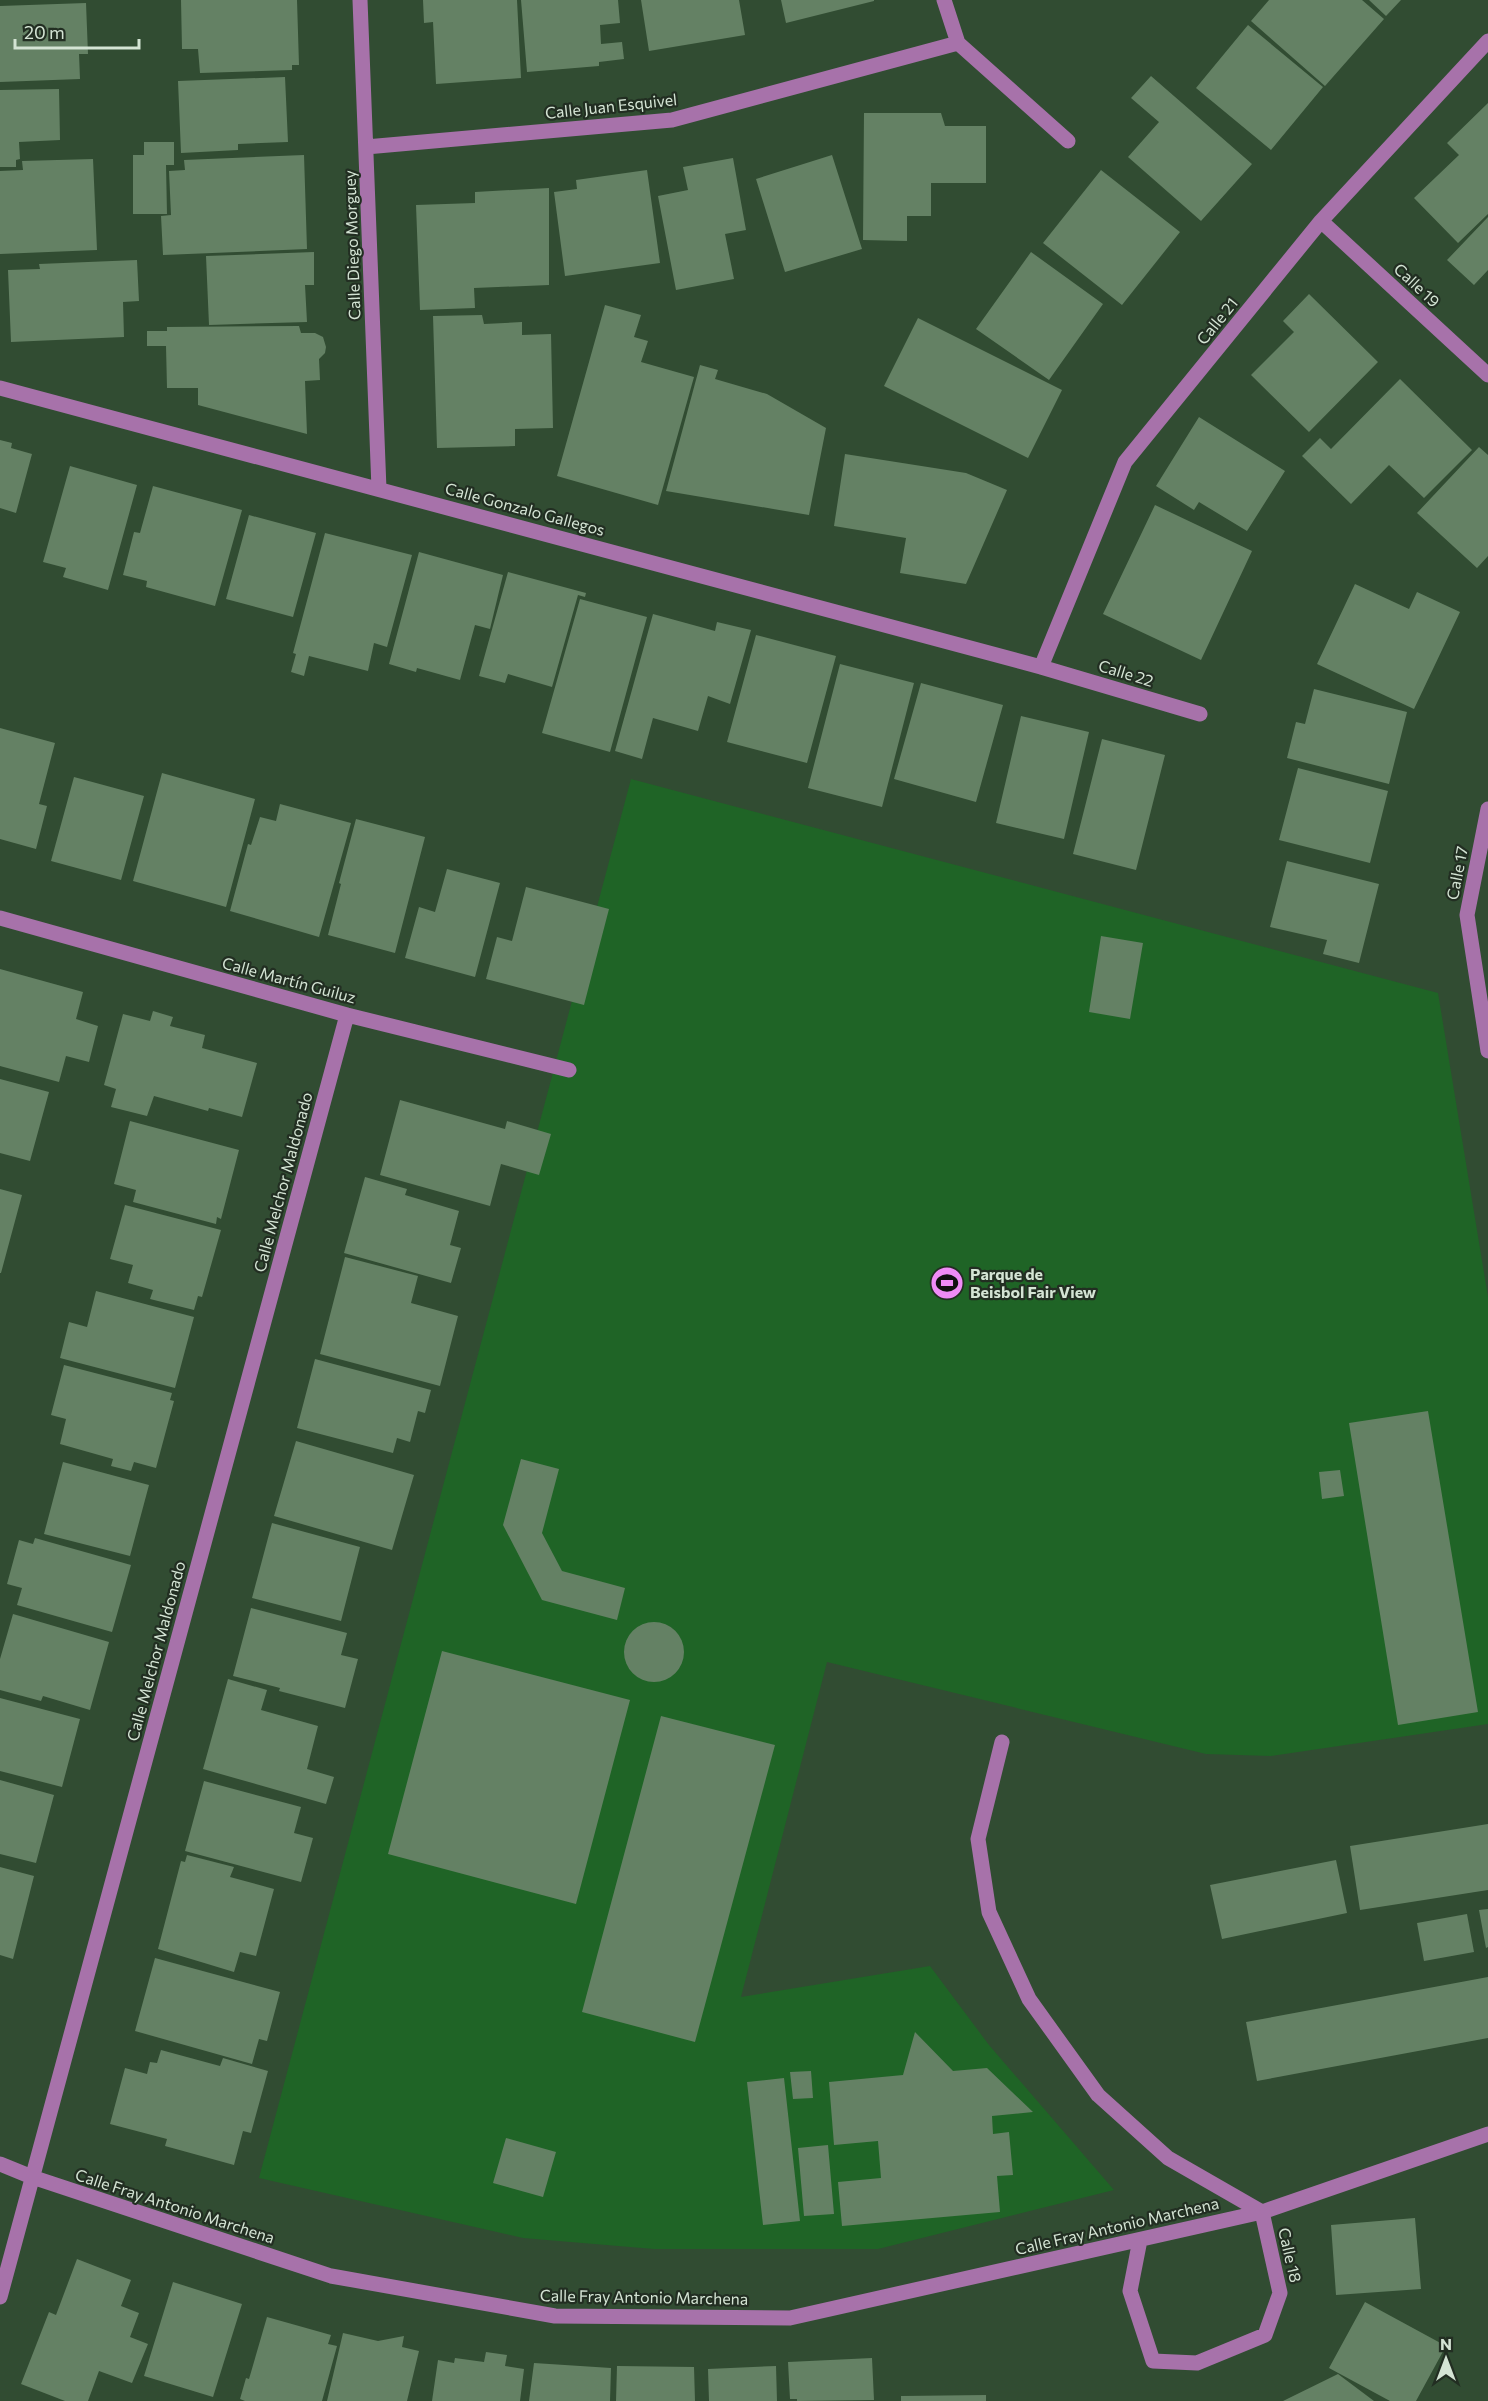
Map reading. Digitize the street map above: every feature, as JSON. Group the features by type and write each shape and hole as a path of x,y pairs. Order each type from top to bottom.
{"street":[{"name":"Calle Diego Morguey","path":"360,0 379,489"},
{"path":"944,0 958,43 1068,141"},
{"name":"Calle 21","path":"1041,667 1125,462 1321,220 1488,41"},
{"name":"Calle Juan Esquivel","path":"366,147 672,120 958,43"},
{"name":"Calle 19","path":"1321,220 1488,375"},
{"name":"Calle Gonzalo Gallegos","path":"0,388 1041,667"},
{"name":"Calle 22","path":"1041,667 1200,714"},
{"name":"Calle 17","path":"1488,809 1467,915 1488,1051"},
{"name":"Calle Martín Guiluz","path":"0,918 347,1015 569,1070"},
{"name":"Calle Melchor Maldonado","path":"0,2297 347,1015"},
{"path":"1002,1742 978,1839 989,1912 1029,1999 1098,2095 1168,2158 1262,2211"},
{"name":"Calle 18","path":"1140,2240 1130,2291 1153,2361 1197,2363 1265,2335 1280,2293 1262,2211 1488,2134"},
{"name":"Calle Fray Antonio Marchena","path":"0,2164 32,2177 331,2276 555,2316 790,2318 1262,2211"}],"green space":[{"path":"631,779 1438,993 1488,1297 1488,1724 1271,1756 1206,1754 827,1662 741,1997 930,1966 989,2045 1114,2190 878,2249 654,2249 523,2238 259,2178"}],"building":[{"path":"181,0 297,0 299,65 292,65 292,70 200,73 198,49 182,49"},
{"path":"423,0 517,0 521,78 436,84 433,22 424,23"},
{"path":"521,0 618,0 620,23 600,25 601,44 622,42 624,59 599,62 599,66 527,72"},
{"path":"641,0 739,0 745,35 649,51"},
{"path":"781,0 874,0 874,1 786,23"},
{"path":"1269,0 1362,0 1384,19 1325,86 1251,21"},
{"path":"1369,0 1401,0 1386,16"},
{"path":"86,3 88,54 79,54 80,79 0,82 0,6"},
{"path":"1248,25 1323,87 1271,150 1196,88"},
{"path":"1151,76 1252,164 1201,221 1128,157 1159,122 1131,98"},
{"path":"285,77 288,142 238,144 238,150 181,153 178,81"},
{"path":"59,89 60,140 19,142 20,159 16,160 16,167 0,167 0,90"},
{"path":"1488,103 1488,214 1458,243 1414,198 1459,155 1447,143"},
{"path":"864,113 941,113 945,126 986,126 986,183 931,183 931,216 907,216 907,241 863,240"},
{"path":"144,142 174,142 174,165 166,165 167,214 133,214 133,155 144,155"},
{"path":"304,155 307,249 163,255 161,216 171,215 169,171 185,170 184,160"},
{"path":"832,155 862,249 785,272 756,179"},
{"path":"733,158 746,230 725,234 734,279 676,290 658,196 688,190 683,167"},
{"path":"93,159 97,250 0,254 0,171 23,170 22,161"},
{"path":"647,170 660,263 565,276 554,192 577,189 576,180"},
{"path":"1101,170 1180,232 1122,305 1043,243"},
{"path":"549,188 549,285 474,288 475,308 420,310 416,205 475,203 475,192"},
{"path":"1488,217 1488,270 1474,285 1447,260"},
{"path":"314,252 314,285 305,285 307,322 209,325 206,256"},
{"path":"1031,252 1103,304 1049,380 976,329"},
{"path":"137,260 139,301 123,302 124,337 11,342 8,270 40,269 39,264"},
{"path":"1309,294 1378,362 1309,432 1251,375 1294,332 1283,321"},
{"path":"605,305 641,315 634,337 648,341 641,362 694,377 658,505 557,476"},
{"path":"482,315 484,324 522,322 522,335 551,334 553,428 515,429 515,446 437,448 433,316"},
{"path":"918,318 1062,390 1028,458 884,386"},
{"path":"299,326 301,333 315,333 323,337 326,347 325,353 319,359 320,380 305,381 307,434 198,405 198,388 167,388 166,346 147,346 147,331 167,331 167,327"},
{"path":"700,365 718,370 715,379 767,394 826,428 809,515 666,491"},
{"path":"1400,379 1472,450 1424,498 1389,465 1351,504 1302,456 1320,438 1331,449"},
{"path":"1199,417 1285,471 1247,531 1199,502 1194,510 1156,486"},
{"path":"0,440 12,443 11,448 32,454 16,513 0,508"},
{"path":"1479,447 1488,455 1488,556 1477,568 1417,513"},
{"path":"845,454 966,473 1007,490 966,584 900,573 906,538 834,526"},
{"path":"70,466 137,485 108,590 63,577 66,568 43,562"},
{"path":"153,486 242,510 215,606 146,587 147,581 123,575 134,532 140,533"},
{"path":"1155,505 1252,551 1201,660 1103,614"},
{"path":"249,515 316,533 293,617 226,599"},
{"path":"325,533 412,555 387,647 374,643 368,671 309,656 304,676 291,672 296,654 293,653"},
{"path":"419,552 503,575 490,629 475,625 460,680 417,668 416,672 389,664"},
{"path":"508,572 586,593 585,597 578,595 552,687 508,674 505,683 479,676"},
{"path":"1355,584 1409,609 1417,592 1460,612 1414,709 1317,664"},
{"path":"580,599 647,617 610,752 542,733"},
{"path":"653,614 715,631 717,622 751,630 730,704 708,696 698,731 653,718 642,759 615,751"},
{"path":"756,635 836,656 807,763 727,742"},
{"path":"840,664 914,683 882,807 808,788"},
{"path":"921,683 1003,705 976,802 894,779"},
{"path":"1314,689 1407,712 1389,784 1287,758 1296,722 1305,724"},
{"path":"1021,716 1089,732 1064,839 996,823"},
{"path":"0,728 55,743 39,804 47,806 36,849 0,839"},
{"path":"1102,739 1165,755 1136,870 1073,854"},
{"path":"1298,768 1388,791 1370,863 1279,840"},
{"path":"162,773 255,799 226,907 133,881"},
{"path":"74,777 144,796 121,880 51,861"},
{"path":"280,804 351,823 319,937 230,911 248,844 251,845 260,817 276,821"},
{"path":"356,819 425,837 395,953 328,935"},
{"path":"1287,861 1379,884 1359,963 1323,954 1327,940 1270,927"},
{"path":"447,869 500,883 475,977 405,958 419,907 435,912"},
{"path":"526,887 609,909 584,1005 486,979 497,937 512,941"},
{"path":"1101,936 1143,943 1130,1019 1089,1012"},
{"path":"0,969 83,992 76,1019 98,1026 89,1062 66,1056 59,1082 0,1066"},
{"path":"153,1011 173,1017 170,1026 205,1035 202,1048 257,1063 242,1117 209,1108 208,1111 154,1096 147,1116 111,1107 116,1089 104,1085 123,1014 150,1021"},
{"path":"0,1079 49,1092 30,1161 0,1153"},
{"path":"400,1100 505,1129 507,1121 551,1134 539,1175 501,1164 490,1206 380,1175"},
{"path":"130,1121 239,1150 221,1219 217,1217 216,1224 133,1202 136,1190 114,1184"},
{"path":"365,1177 407,1189 405,1195 459,1211 450,1245 461,1248 451,1283 344,1253"},
{"path":"0,1189 22,1195 1,1273 0,1273"},
{"path":"125,1205 221,1230 202,1297 198,1296 194,1310 150,1299 153,1290 128,1283 133,1265 110,1259"},
{"path":"345,1257 418,1276 411,1303 458,1316 440,1386 320,1354"},
{"path":"96,1291 194,1317 175,1388 60,1358 69,1322 87,1327"},
{"path":"315,1359 431,1390 425,1413 418,1411 410,1442 397,1438 393,1453 297,1428"},
{"path":"64,1365 172,1393 170,1400 174,1401 156,1468 134,1462 131,1471 111,1466 113,1459 60,1444 66,1419 51,1415"},
{"path":"1428,1411 1478,1712 1398,1725 1349,1423"},
{"path":"296,1441 414,1475 392,1550 274,1516"},
{"path":"521,1459 559,1469 542,1533 562,1571 625,1588 617,1620 542,1600 503,1525"},
{"path":"63,1462 149,1485 130,1556 44,1534"},
{"path":"1340,1470 1344,1496 1322,1499 1319,1472"},
{"path":"272,1523 360,1547 341,1621 252,1598"},
{"path":"35,1538 131,1565 112,1632 17,1605 22,1588 7,1584 19,1540 33,1544"},
{"path":"251,1608 347,1633 341,1655 358,1659 345,1708 233,1676"},
{"path":"13,1614 109,1642 90,1710 43,1696 41,1701 0,1690 0,1659"},
{"path":"654,1622 671,1627 679,1635 684,1652 679,1669 671,1677 654,1682 637,1677 629,1669 624,1652 629,1635 637,1627"},
{"path":"442,1651 630,1700 576,1904 388,1854"},
{"path":"228,1679 267,1690 261,1710 318,1726 307,1769 334,1777 326,1804 203,1769"},
{"path":"0,1698 80,1719 62,1787 0,1771"},
{"path":"661,1716 775,1745 695,2042 582,2012"},
{"path":"0,1780 54,1795 36,1863 0,1854"},
{"path":"204,1781 301,1807 294,1833 313,1838 301,1882 185,1851"},
{"path":"1488,1824 1488,1890 1360,1910 1350,1846"},
{"path":"187,1855 234,1867 230,1877 274,1889 256,1956 240,1952 234,1972 158,1949 181,1861 185,1862"},
{"path":"1336,1860 1347,1913 1222,1939 1210,1885"},
{"path":"0,1867 34,1876 13,1959 0,1955"},
{"path":"1488,1909 1488,1947 1486,1948 1479,1910"},
{"path":"1467,1914 1474,1952 1424,1961 1417,1923"},
{"path":"155,1958 280,1992 267,2041 259,2039 252,2064 135,2031"},
{"path":"1488,1977 1488,2038 1257,2081 1246,2022"},
{"path":"915,2032 953,2071 987,2068 1033,2112 992,2116 993,2134 1009,2132 1013,2175 997,2176 1000,2212 842,2226 838,2182 881,2178 878,2141 834,2145 829,2082 903,2075"},
{"path":"161,2050 220,2066 223,2058 268,2071 251,2133 243,2131 234,2165 165,2146 167,2139 110,2124 125,2068 147,2074 150,2062 157,2063"},
{"path":"811,2071 813,2098 793,2099 790,2072"},
{"path":"784,2078 800,2221 763,2225 747,2082"},
{"path":"506,2138 556,2152 543,2197 493,2183"},
{"path":"828,2145 834,2214 804,2216 798,2148"},
{"path":"1415,2218 1421,2289 1336,2295 1331,2225"},
{"path":"77,2259 131,2280 121,2306 139,2313 130,2337 148,2344 132,2383 99,2371 88,2401 65,2401 21,2384 49,2312 56,2315"},
{"path":"173,2282 242,2304 213,2397 144,2376"},
{"path":"1365,2302 1446,2346 1416,2401 1390,2401 1329,2368"},
{"path":"267,2317 331,2335 328,2344 337,2346 322,2401 245,2401 240,2399 246,2378 249,2379"},
{"path":"343,2333 378,2341 404,2336 402,2347 419,2351 407,2401 327,2401"},
{"path":"486,2352 507,2355 505,2366 524,2369 520,2401 432,2401 438,2360 454,2363 455,2358 484,2362"},
{"path":"872,2358 874,2400 797,2401 797,2399 790,2399 788,2362"},
{"path":"534,2363 611,2368 610,2401 529,2401"},
{"path":"617,2366 694,2367 695,2401 616,2401"},
{"path":"776,2366 777,2401 709,2401 708,2369"},
{"path":"1338,2374 1374,2401 1283,2401"},
{"path":"986,2395 986,2401 901,2401 901,2396"}],"place":[{"name":"Parque de Beisbol Fair View","path":"947,1283"}]}
